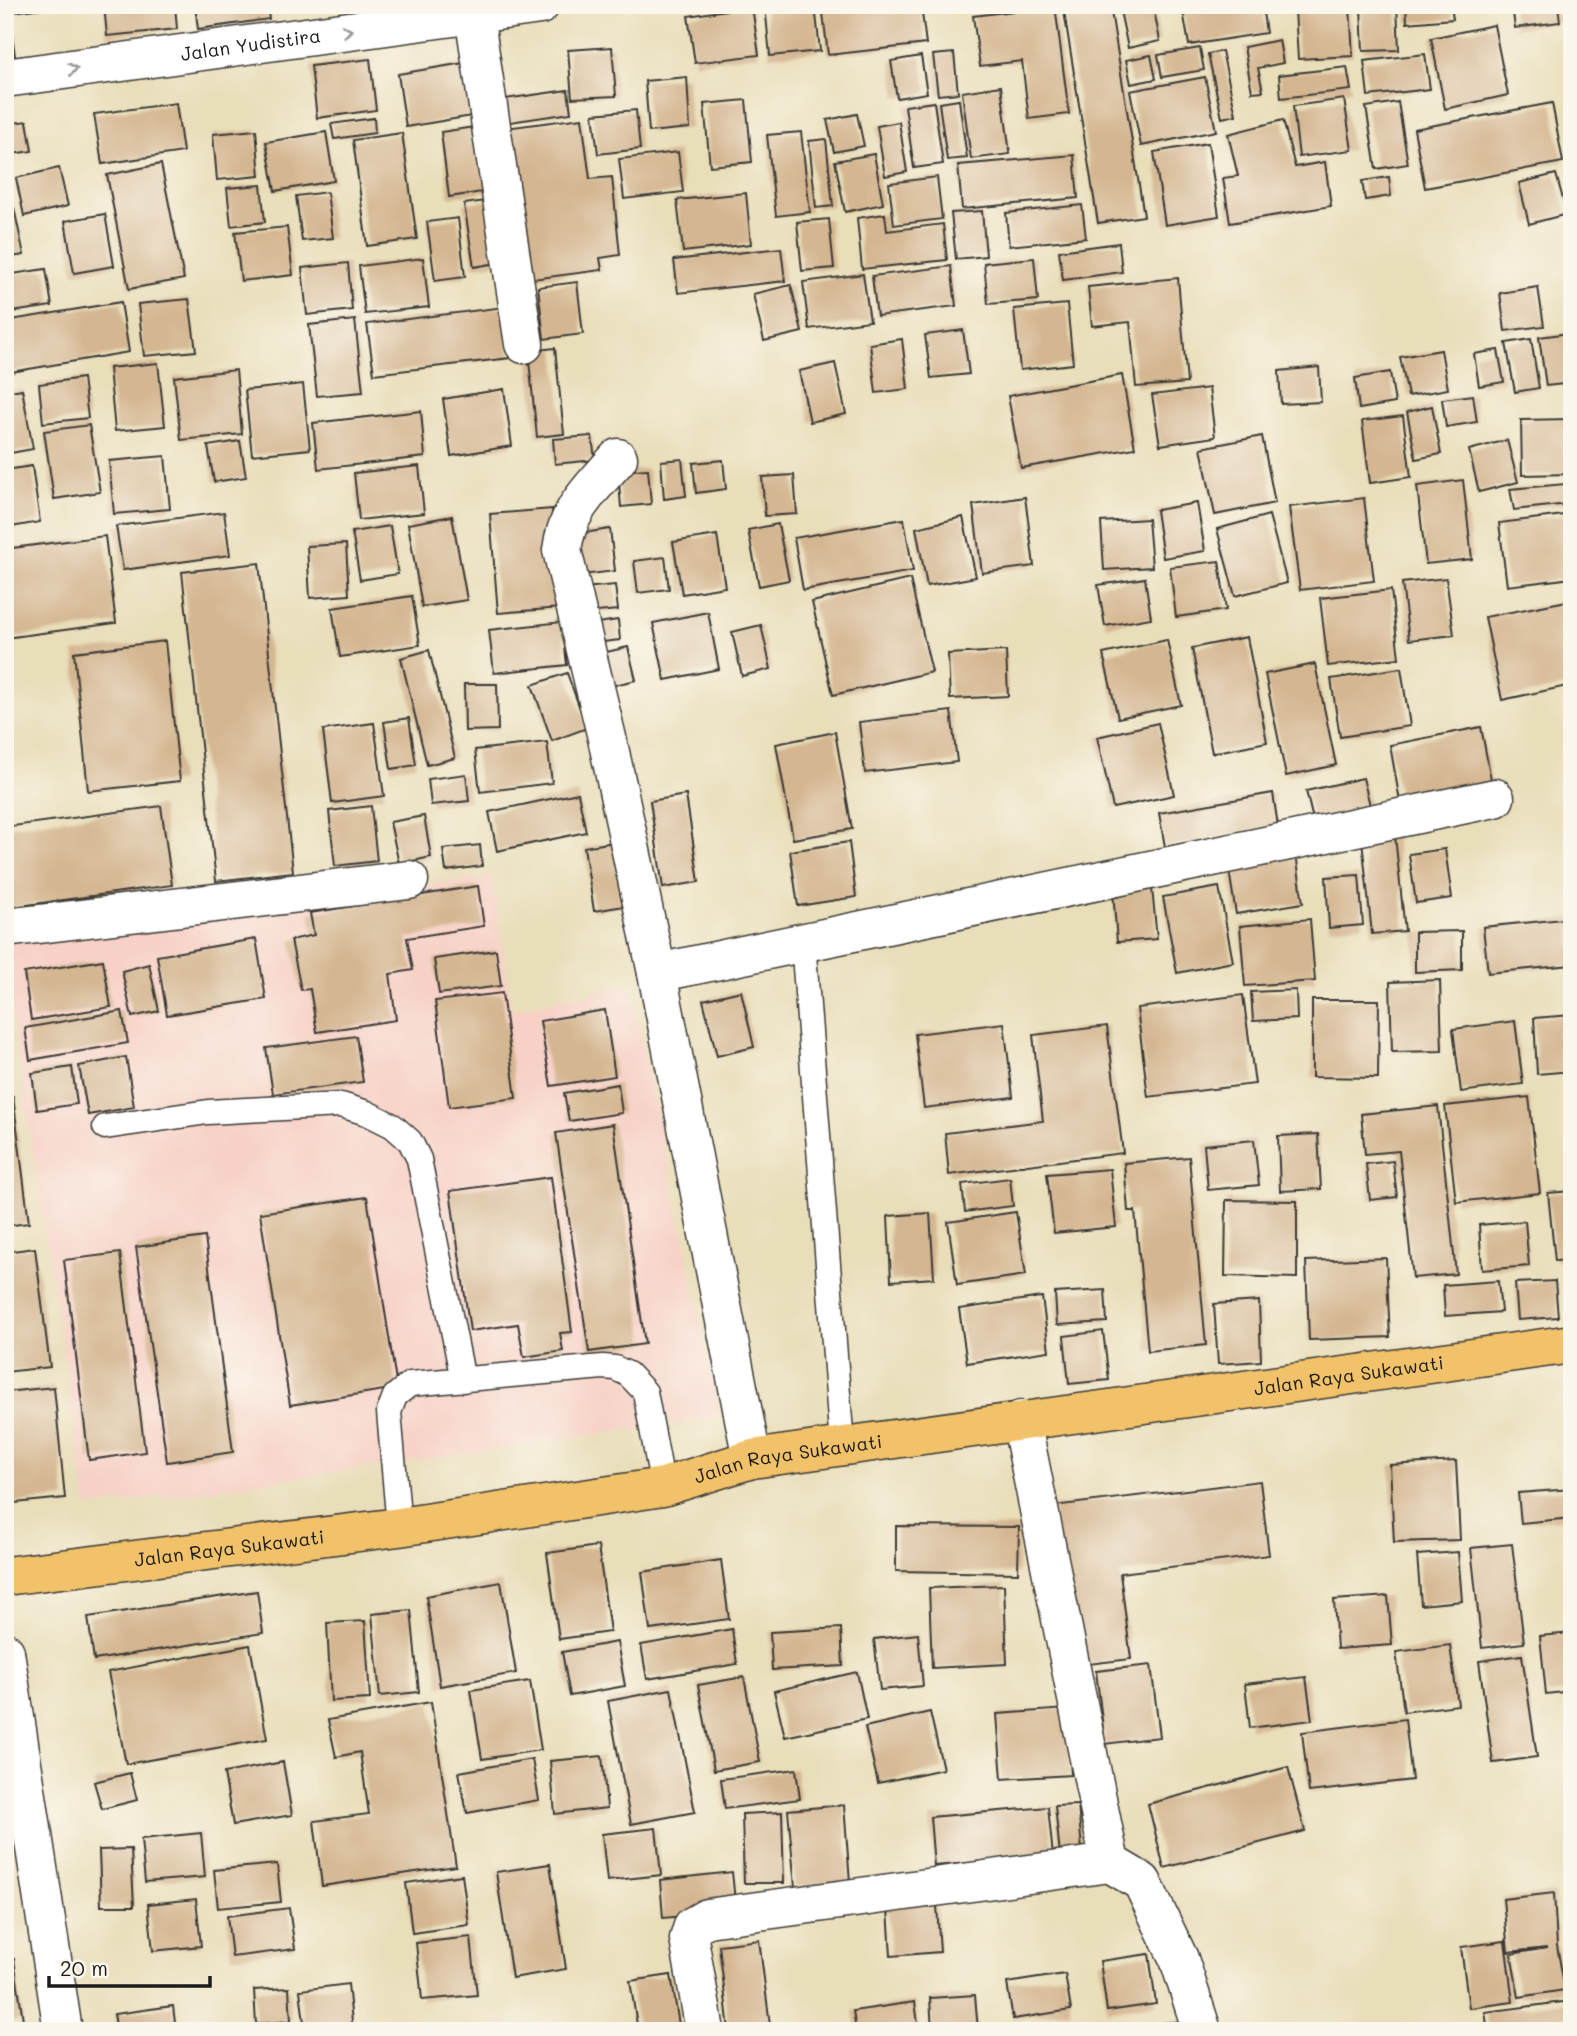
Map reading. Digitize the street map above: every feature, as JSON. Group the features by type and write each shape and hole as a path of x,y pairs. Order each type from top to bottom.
{"highway":[{"name":"Jalan Raya Sukawati","path":"5,1576 399,1527 663,1488 752,1459 1572,1344"}],"street":[{"name":"Jalan Yudistira","path":"5,78 540,5"},
{"path":"474,14 524,344"},
{"path":"618,458 569,517 562,550 607,738 657,973 752,1459"},
{"path":"657,973 1495,798"},
{"path":"5,928 409,880"},
{"path":"1021,1420 1110,1863"},
{"path":"5,1652 63,2031"},
{"path":"705,2031 689,1939 693,1926 707,1918 1110,1863 1142,1882 1178,1959 1202,2031"}],"lane":[{"path":"803,941 842,1446"},
{"path":"105,1126 208,1112 341,1105 367,1113 393,1126 410,1141 419,1159 463,1380"},
{"path":"399,1527 389,1412 395,1396 410,1384 615,1368 628,1374 645,1392 663,1488"}],"shaded area":[{"path":"492,877 512,1010 630,985 721,1417 87,1507 5,971 5,941"}],"building":[{"path":"5,5 42,5 42,8 5,13"},
{"path":"104,5 175,5 177,29 107,36"},
{"path":"195,5 267,5 269,19 198,29"},
{"path":"765,5 815,5 820,51 770,56"},
{"path":"822,5 921,5 926,44 828,55"},
{"path":"1015,5 1055,5 1069,114 1029,119 1022,61 980,66 973,16 1016,11"},
{"path":"1110,5 1144,216 1098,223 1064,11"},
{"path":"1153,5 1160,41 1128,48 1119,6"},
{"path":"1182,5 1262,5 1266,33 1189,45"},
{"path":"1397,5 1399,50 1363,51 1361,8"},
{"path":"1406,5 1451,5 1453,19 1407,23"},
{"path":"1512,5 1558,5 1560,22 1515,28"},
{"path":"752,6 759,55 695,63 688,16"},
{"path":"1350,7 1353,56 1298,59 1295,10"},
{"path":"1494,25 1508,95 1445,109 1431,38"},
{"path":"11,27 17,70 5,72 5,28"},
{"path":"1279,40 1283,63 1258,68 1263,91 1252,92 1244,47"},
{"path":"612,47 616,96 572,98 568,50"},
{"path":"1200,48 1204,70 1162,77 1158,55"},
{"path":"1222,51 1236,115 1222,118 1208,54"},
{"path":"954,53 958,93 938,95 933,55"},
{"path":"1425,54 1430,89 1368,96 1364,61"},
{"path":"1151,55 1156,79 1131,84 1126,60"},
{"path":"921,56 927,93 897,98 891,61"},
{"path":"370,59 376,110 317,118 311,66"},
{"path":"464,63 472,116 406,127 398,74"},
{"path":"1347,67 1351,90 1281,98 1279,75"},
{"path":"687,77 690,128 649,132 645,81"},
{"path":"1205,77 1216,131 1141,146 1130,91"},
{"path":"1001,86 1010,154 971,159 962,92"},
{"path":"568,90 571,113 496,124 492,101"},
{"path":"1344,99 1352,150 1299,157 1293,106"},
{"path":"746,100 752,162 710,166 704,104"},
{"path":"959,100 967,158 947,160 939,103"},
{"path":"934,102 943,164 914,168 905,106"},
{"path":"1398,102 1408,164 1376,169 1366,107"},
{"path":"176,103 183,152 102,164 94,114"},
{"path":"1552,103 1563,162 1425,188 1414,129"},
{"path":"636,110 640,149 598,154 593,114"},
{"path":"857,114 864,146 834,152 827,120"},
{"path":"374,118 375,133 334,139 331,124"},
{"path":"582,118 590,179 612,177 620,255 600,258 602,270 525,280 505,128"},
{"path":"1283,120 1295,167 1325,162 1331,206 1230,223 1223,178 1238,176 1228,134"},
{"path":"27,121 32,151 5,155 5,124"},
{"path":"899,122 907,172 885,176 877,126"},
{"path":"481,126 489,191 449,197 441,132"},
{"path":"256,130 260,176 217,180 213,134"},
{"path":"326,132 334,181 275,191 266,142"},
{"path":"801,132 810,212 776,216 767,135"},
{"path":"402,133 417,239 367,246 353,140"},
{"path":"826,139 833,206 816,208 809,141"},
{"path":"1208,143 1219,216 1165,225 1154,152"},
{"path":"678,152 683,192 624,199 619,159"},
{"path":"874,154 883,204 845,212 835,161"},
{"path":"1074,155 1078,198 962,209 958,165"},
{"path":"161,164 184,279 129,289 107,175"},
{"path":"59,168 68,206 24,216 16,178"},
{"path":"1556,174 1567,214 1529,224 1519,183"},
{"path":"937,177 942,219 894,225 889,183"},
{"path":"1389,177 1391,196 1365,200 1362,181"},
{"path":"261,185 265,222 231,226 227,188"},
{"path":"327,192 333,238 302,241 296,196"},
{"path":"746,193 751,244 683,252 677,200"},
{"path":"493,200 502,262 474,267 464,204"},
{"path":"1082,205 1086,238 1009,246 1006,213"},
{"path":"14,208 24,255 5,258 5,210"},
{"path":"982,211 986,256 956,259 951,213"},
{"path":"105,214 114,266 74,273 65,221"},
{"path":"885,214 887,231 943,224 947,260 862,269 857,218"},
{"path":"458,218 465,277 435,281 427,222"},
{"path":"829,219 834,268 802,271 797,222"},
{"path":"287,227 293,275 241,281 235,232"},
{"path":"1119,243 1122,272 1063,280 1059,251"},
{"path":"781,248 785,281 678,293 674,260"},
{"path":"423,258 429,307 365,314 359,266"},
{"path":"1034,258 1038,300 988,304 984,263"},
{"path":"348,263 352,310 307,315 302,268"},
{"path":"951,266 956,306 877,316 872,276"},
{"path":"46,269 52,306 5,313 5,275"},
{"path":"863,274 870,321 809,329 803,282"},
{"path":"1178,278 1187,383 1136,387 1130,322 1092,326 1088,287"},
{"path":"577,282 583,334 544,339 538,287"},
{"path":"791,285 802,332 764,341 753,294"},
{"path":"1538,287 1544,326 1505,331 1500,293"},
{"path":"189,299 196,351 144,356 138,304"},
{"path":"121,302 129,352 5,373 5,321"},
{"path":"1067,304 1073,364 1020,370 1014,309"},
{"path":"504,307 510,358 374,374 367,324"},
{"path":"355,320 363,392 317,396 309,325"},
{"path":"963,330 969,374 931,378 925,335"},
{"path":"1569,333 1572,383 1546,386 1539,337"},
{"path":"902,339 908,389 876,393 870,344"},
{"path":"1531,339 1539,388 1515,392 1506,343"},
{"path":"555,348 564,434 537,437 528,351"},
{"path":"1441,350 1448,389 1408,396 1400,357"},
{"path":"1498,350 1504,382 1479,386 1474,354"},
{"path":"158,363 165,426 115,431 109,368"},
{"path":"835,363 846,414 810,422 799,371"},
{"path":"1319,367 1321,402 1281,404 1279,371"},
{"path":"236,370 242,434 181,440 174,377"},
{"path":"1390,372 1395,403 1359,409 1355,378"},
{"path":"1122,375 1135,448 1021,468 1008,396"},
{"path":"83,378 88,418 43,423 39,384"},
{"path":"303,384 310,449 252,455 245,390"},
{"path":"1209,388 1215,437 1160,445 1152,395"},
{"path":"22,389 33,449 5,454 5,392"},
{"path":"504,389 512,446 451,456 443,399"},
{"path":"1473,395 1477,422 1446,427 1442,399"},
{"path":"1432,406 1441,454 1416,459 1407,412"},
{"path":"421,411 425,457 318,469 313,423"},
{"path":"1403,416 1411,477 1370,483 1362,421"},
{"path":"1570,419 1572,474 1522,475 1521,420"},
{"path":"89,425 100,492 54,499 44,431"},
{"path":"592,436 595,460 555,464 553,439"},
{"path":"1262,436 1275,503 1215,515 1201,448"},
{"path":"1507,440 1518,482 1479,492 1469,450"},
{"path":"240,441 246,477 214,482 208,446"},
{"path":"165,456 170,509 114,514 109,461"},
{"path":"682,459 686,496 664,499 661,461"},
{"path":"723,460 726,489 696,493 693,463"},
{"path":"32,466 40,522 5,528 5,470"},
{"path":"419,466 424,513 359,520 354,473"},
{"path":"648,469 651,504 621,507 618,471"},
{"path":"794,475 797,514 765,516 762,477"},
{"path":"1463,480 1472,559 1426,564 1417,486"},
{"path":"1565,484 1568,504 1514,510 1510,489"},
{"path":"1025,497 1034,566 982,573 973,505"},
{"path":"1364,498 1374,581 1300,590 1289,507"},
{"path":"1197,503 1205,551 1163,558 1156,510"},
{"path":"552,509 561,608 498,613 490,514"},
{"path":"224,512 230,555 123,570 116,526"},
{"path":"1572,514 1572,578 1507,586 1499,523"},
{"path":"1269,515 1287,583 1235,596 1217,529"},
{"path":"452,516 467,600 422,607 408,524"},
{"path":"963,517 976,577 927,586 916,528"},
{"path":"904,519 913,571 803,590 794,538"},
{"path":"1148,519 1152,567 1104,570 1101,522"},
{"path":"778,524 789,580 759,586 748,530"},
{"path":"390,526 398,574 360,580 352,532"},
{"path":"610,529 615,571 583,575 577,534"},
{"path":"717,535 725,587 682,594 673,542"},
{"path":"105,536 116,623 5,638 5,549"},
{"path":"346,544 349,595 310,598 307,546"},
{"path":"665,557 669,589 638,593 634,561"},
{"path":"1219,561 1226,610 1176,617 1170,567"},
{"path":"259,563 293,872 216,881 182,572"},
{"path":"1145,578 1151,618 1105,626 1098,585"},
{"path":"1446,578 1454,635 1409,640 1402,583"},
{"path":"910,579 932,672 833,695 812,602"},
{"path":"615,585 618,610 587,613 584,588"},
{"path":"1391,590 1399,658 1328,666 1320,598"},
{"path":"412,596 420,645 340,657 332,608"},
{"path":"1572,600 1572,685 1502,700 1485,617"},
{"path":"708,612 719,669 665,680 653,623"},
{"path":"618,620 620,640 594,643 591,624"},
{"path":"562,622 567,665 494,673 489,630"},
{"path":"761,625 771,669 742,676 732,632"},
{"path":"1247,637 1267,742 1212,753 1192,648"},
{"path":"1167,640 1181,705 1118,718 1103,654"},
{"path":"165,641 180,781 88,791 74,652"},
{"path":"628,647 636,680 606,687 598,654"},
{"path":"429,650 455,758 427,765 401,658"},
{"path":"1006,651 1008,696 950,699 948,654"},
{"path":"1315,664 1336,765 1286,776 1265,674"},
{"path":"1401,668 1410,726 1340,737 1331,679"},
{"path":"567,673 587,728 552,741 532,685"},
{"path":"464,684 497,684 498,730 465,731"},
{"path":"951,711 957,762 865,773 859,722"},
{"path":"409,718 416,765 391,769 384,722"},
{"path":"374,723 384,796 332,803 323,730"},
{"path":"1158,723 1174,795 1113,808 1097,737"},
{"path":"1481,727 1493,790 1401,807 1390,745"},
{"path":"835,732 852,829 793,839 776,744"},
{"path":"547,742 552,783 480,792 475,750"},
{"path":"466,774 469,801 431,805 428,779"},
{"path":"1363,778 1372,813 1315,828 1306,791"},
{"path":"578,793 586,832 497,851 489,812"},
{"path":"1273,793 1278,826 1165,847 1159,813"},
{"path":"686,795 699,882 663,888 650,801"},
{"path":"161,806 172,885 5,908 5,827"},
{"path":"371,806 377,861 335,866 329,811"},
{"path":"424,816 431,857 399,864 390,822"},
{"path":"1395,836 1405,931 1372,934 1362,840"},
{"path":"620,841 630,905 594,911 584,847"},
{"path":"849,842 856,897 798,906 790,851"},
{"path":"480,845 482,866 446,871 443,849"},
{"path":"1445,849 1452,898 1416,903 1409,854"},
{"path":"1296,854 1303,903 1236,914 1228,864"},
{"path":"1359,875 1363,925 1329,928 1326,877"},
{"path":"478,886 484,926 407,938 413,970 390,974 396,1020 317,1032 310,989 301,990 291,940 314,935 310,913"},
{"path":"1219,887 1233,962 1177,973 1163,897"},
{"path":"1152,888 1157,939 1117,942 1113,891"},
{"path":"1572,918 1572,965 1488,973 1483,927"},
{"path":"1310,919 1315,981 1245,986 1240,926"},
{"path":"1462,931 1462,970 1415,972 1415,932"},
{"path":"256,939 266,999 167,1015 157,956"},
{"path":"496,950 501,986 439,994 434,959"},
{"path":"103,960 111,1007 31,1020 24,973"},
{"path":"149,964 159,1011 132,1017 122,971"},
{"path":"1440,980 1442,1051 1392,1052 1390,982"},
{"path":"1296,990 1297,1019 1253,1021 1251,992"},
{"path":"741,991 754,1047 717,1056 703,1000"},
{"path":"502,993 516,1098 449,1107 435,1001"},
{"path":"1243,995 1255,1084 1148,1097 1137,1008"},
{"path":"1312,1000 1379,1000 1378,1078 1312,1077"},
{"path":"605,1010 615,1076 551,1086 540,1021"},
{"path":"122,1011 128,1043 30,1060 25,1028"},
{"path":"1572,1015 1572,1071 1537,1074 1534,1018"},
{"path":"1515,1021 1523,1084 1461,1092 1453,1029"},
{"path":"1004,1023 1013,1097 924,1108 915,1034"},
{"path":"1107,1026 1123,1153 949,1175 945,1133 1043,1121 1033,1035"},
{"path":"356,1036 363,1082 273,1094 266,1048"},
{"path":"126,1057 134,1107 88,1115 79,1066"},
{"path":"72,1067 77,1104 37,1110 32,1073"},
{"path":"618,1084 622,1113 569,1121 564,1093"},
{"path":"13,1096 29,1223 5,1226 5,1097"},
{"path":"1529,1097 1540,1193 1456,1202 1445,1106"},
{"path":"1438,1106 1456,1274 1413,1278 1399,1151 1365,1154 1361,1114"},
{"path":"613,1124 645,1344 589,1352 556,1133"},
{"path":"1318,1134 1321,1189 1280,1191 1278,1136"},
{"path":"1254,1140 1259,1185 1208,1190 1204,1145"},
{"path":"1189,1157 1206,1345 1148,1351 1135,1211 1128,1211 1124,1163"},
{"path":"1393,1161 1397,1197 1370,1200 1366,1164"},
{"path":"1110,1169 1116,1227 1054,1233 1047,1174"},
{"path":"551,1177 572,1332 560,1333 563,1351 524,1357 518,1324 470,1331 450,1191"},
{"path":"1010,1178 1013,1206 965,1212 962,1184"},
{"path":"1572,1191 1572,1260 1555,1261 1548,1193"},
{"path":"367,1197 397,1388 290,1405 260,1213"},
{"path":"1226,1200 1297,1201 1297,1278 1225,1276"},
{"path":"1016,1212 1026,1275 957,1285 948,1222"},
{"path":"930,1213 934,1278 891,1281 888,1216"},
{"path":"1525,1221 1529,1266 1482,1270 1479,1225"},
{"path":"205,1237 233,1452 167,1462 136,1247"},
{"path":"35,1248 50,1367 5,1372 5,1252"},
{"path":"120,1253 145,1452 89,1460 64,1260"},
{"path":"1386,1258 1390,1337 1309,1340 1306,1261"},
{"path":"1564,1268 1572,1268 1572,1311 1569,1312"},
{"path":"1498,1281 1501,1312 1445,1316 1443,1285"},
{"path":"1555,1281 1558,1317 1518,1320 1515,1283"},
{"path":"1105,1290 1107,1322 1057,1325 1055,1293"},
{"path":"1042,1297 1049,1351 967,1363 959,1309"},
{"path":"1259,1301 1261,1361 1218,1364 1214,1304"},
{"path":"1103,1331 1109,1380 1069,1384 1064,1336"},
{"path":"54,1387 65,1498 5,1504 5,1392"},
{"path":"1456,1461 1460,1540 1394,1542 1390,1465"},
{"path":"1260,1481 1269,1555 1120,1573 1131,1659 1072,1666 1053,1506"},
{"path":"1572,1489 1572,1518 1521,1523 1518,1493"},
{"path":"896,1526 1019,1527 1018,1573 896,1571"},
{"path":"1512,1544 1524,1643 1482,1648 1471,1548"},
{"path":"598,1546 610,1632 559,1639 547,1553"},
{"path":"1458,1552 1462,1601 1421,1605 1417,1555"},
{"path":"721,1560 729,1619 650,1630 642,1572"},
{"path":"501,1582 516,1673 440,1686 426,1596"},
{"path":"1004,1585 1007,1664 932,1668 929,1588"},
{"path":"257,1591 263,1633 94,1660 88,1617"},
{"path":"1388,1596 1392,1645 1337,1649 1334,1600"},
{"path":"411,1610 419,1692 380,1696 372,1614"},
{"path":"365,1621 370,1699 331,1701 327,1623"},
{"path":"841,1628 843,1666 772,1670 770,1632"},
{"path":"732,1629 737,1664 647,1679 641,1645"},
{"path":"1572,1633 1572,1691 1546,1694 1540,1636"},
{"path":"918,1634 923,1686 880,1690 874,1639"},
{"path":"617,1642 625,1686 570,1696 562,1652"},
{"path":"250,1645 267,1739 126,1764 108,1672"},
{"path":"1450,1645 1458,1705 1404,1712 1396,1652"},
{"path":"1522,1655 1537,1757 1493,1763 1479,1661"},
{"path":"1151,1665 1160,1737 1105,1744 1096,1671"},
{"path":"857,1672 867,1719 785,1737 774,1691"},
{"path":"744,1677 760,1762 714,1770 698,1685"},
{"path":"1306,1677 1312,1720 1250,1728 1245,1684"},
{"path":"530,1681 541,1750 482,1759 471,1690"},
{"path":"671,1689 695,1812 631,1824 608,1701"},
{"path":"431,1702 456,1866 322,1886 314,1821 369,1814 360,1752 336,1757 328,1720"},
{"path":"1067,1709 1071,1775 1002,1779 997,1714"},
{"path":"930,1712 943,1769 878,1783 865,1727"},
{"path":"1405,1719 1412,1780 1309,1792 1302,1732"},
{"path":"602,1756 607,1808 555,1814 550,1761"},
{"path":"532,1759 539,1800 467,1813 459,1772"},
{"path":"283,1762 292,1815 233,1825 224,1773"},
{"path":"1288,1767 1305,1831 1164,1868 1148,1804"},
{"path":"796,1769 800,1799 725,1809 721,1779"},
{"path":"130,1773 137,1800 102,1809 94,1782"},
{"path":"844,1805 850,1882 795,1887 788,1810"},
{"path":"1078,1805 1083,1861 1061,1864 1055,1806"},
{"path":"1048,1807 1053,1856 934,1866 930,1817"},
{"path":"782,1812 784,1883 744,1883 742,1814"},
{"path":"656,1828 661,1875 607,1881 602,1834"},
{"path":"201,1833 205,1877 145,1882 141,1839"},
{"path":"131,1849 134,1906 101,1906 99,1850"},
{"path":"277,1864 281,1902 218,1908 214,1870"},
{"path":"550,1864 566,1969 512,1978 496,1872"},
{"path":"732,1872 736,1911 663,1918 660,1880"},
{"path":"462,1875 469,1925 412,1933 406,1883"},
{"path":"936,1890 940,1952 891,1956 887,1893"},
{"path":"1554,1893 1557,1946 1565,1990 1519,1997 1511,1954 1547,1948 1508,1952 1503,1899"},
{"path":"196,1899 201,1946 153,1951 148,1904"},
{"path":"289,1908 295,1949 232,1957 227,1916"},
{"path":"471,1937 477,1995 422,2000 416,1943"},
{"path":"759,1940 770,2025 729,2030 719,1945"},
{"path":"1505,1941 1513,2002 1469,2008 1461,1947"},
{"path":"1149,1954 1156,2004 1107,2011 1100,1961"},
{"path":"14,1959 23,2020 5,2023 5,1961"},
{"path":"1065,1974 1071,2010 1013,2019 1007,1983"},
{"path":"671,1975 680,2031 638,2031 630,1981"},
{"path":"348,1984 353,2031 305,2031 300,1990"},
{"path":"289,1988 291,2021 256,2024 254,1990"},
{"path":"975,1995 978,2031 932,2031 930,1998"},
{"path":"1571,2001 1572,2031 1488,2031 1485,2012"},
{"path":"915,2002 919,2031 856,2031 853,2011"},
{"path":"173,2006 176,2031 117,2031 114,2014"},
{"path":"1185,2021 1186,2031 1087,2031 1087,2029"},
{"path":"844,2025 845,2031 815,2031 815,2029"},
{"path":"470,2026 470,2031 443,2031 443,2029"}]}
